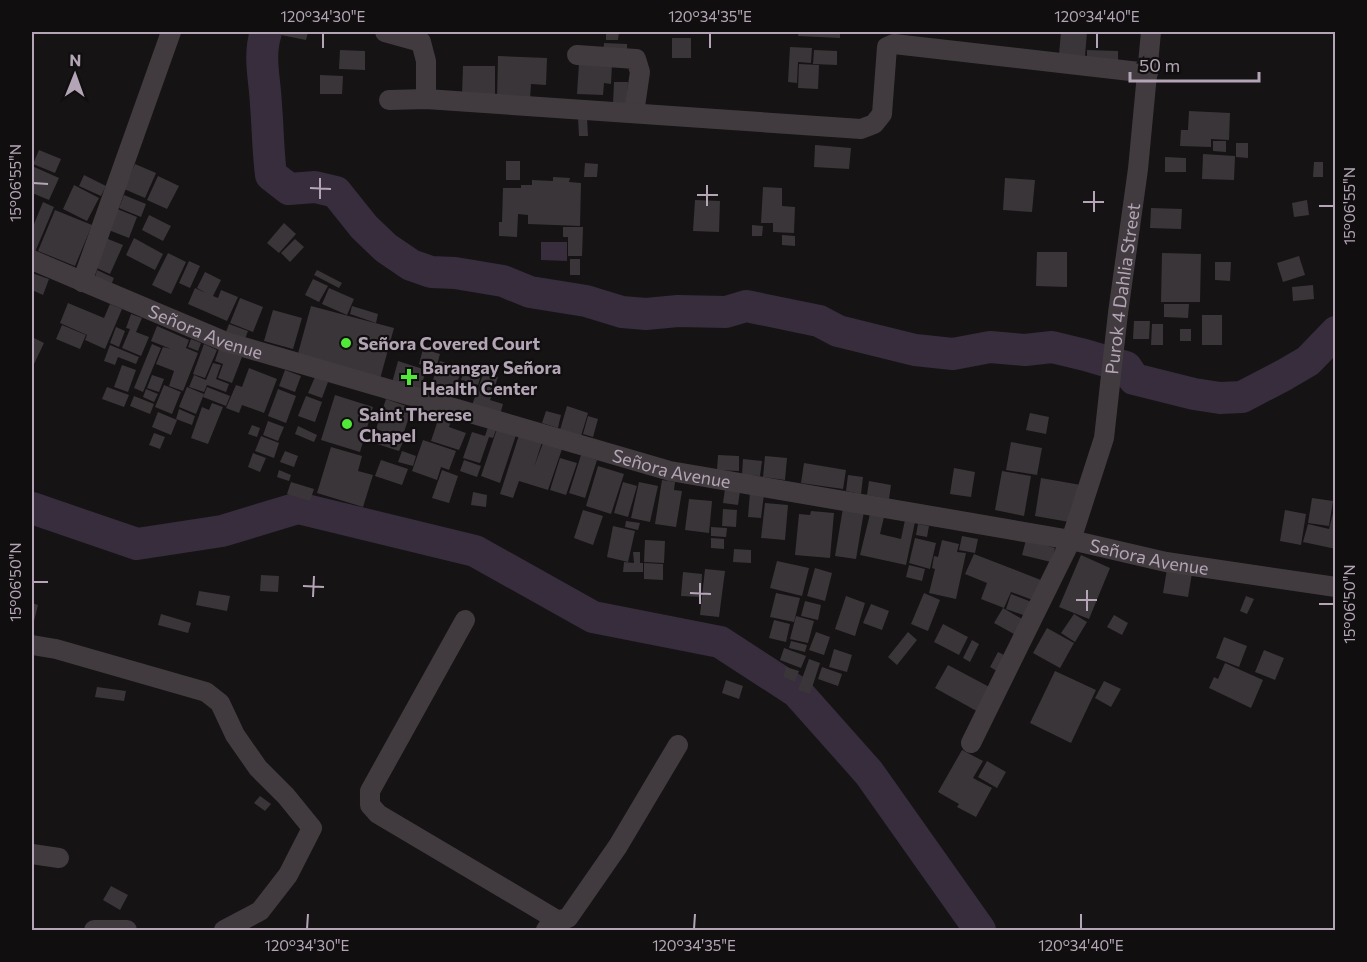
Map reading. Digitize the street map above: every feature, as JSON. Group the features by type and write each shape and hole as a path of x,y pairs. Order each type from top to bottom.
{"street":[{"path":"82,282 171,32"},
{"path":"385,32 421,42 426,62 426,99"},
{"name":"Purok 4 Dahlia Street","path":"971,743 1071,540 1104,438 1138,169 1151,32"},
{"path":"389,100 426,99 861,129 874,124 882,114 887,47 894,44 1148,73"},
{"path":"577,55 636,59 640,72 634,113"},
{"name":"Señora Avenue","path":"32,260 226,342 670,471 1071,540 1167,562 1335,587"},
{"path":"465,620 370,791 370,805 378,814 552,925 568,918 618,846 678,745"},
{"path":"32,645 207,693 220,703 235,735 258,768 286,796 312,828 288,875 260,911 224,930"},
{"path":"32,854 59,858"},
{"path":"93,930 128,930"}],"shaded area":[{"path":"541,242 567,242 567,261 541,260"}],"building":[{"path":"282,32 308,32 306,40 281,35"},
{"path":"606,32 619,32 618,40 606,40"},
{"path":"799,32 840,32 840,38 798,36"},
{"path":"1061,32 1087,32 1085,56 1059,54"},
{"path":"672,38 691,38 691,58 672,58"},
{"path":"604,43 627,44 627,55 603,54"},
{"path":"790,47 812,48 811,63 798,62 797,83 788,82"},
{"path":"340,50 365,51 365,70 339,69"},
{"path":"814,50 837,51 837,65 813,64"},
{"path":"1087,50 1118,51 1118,61 1087,60"},
{"path":"498,56 547,58 546,85 531,84 530,100 497,99"},
{"path":"579,63 612,64 611,84 604,83 603,95 577,94"},
{"path":"799,64 819,65 818,89 798,88"},
{"path":"463,66 495,66 495,96 462,95"},
{"path":"320,75 343,76 342,94 320,94"},
{"path":"614,82 628,82 627,105 613,104"},
{"path":"1189,111 1230,113 1229,140 1211,139 1211,147 1180,146 1181,130 1188,130"},
{"path":"578,117 587,117 588,136 579,136"},
{"path":"1213,141 1226,141 1226,152 1213,151"},
{"path":"1236,143 1248,143 1248,158 1236,157"},
{"path":"815,145 851,148 849,169 814,167"},
{"path":"39,150 61,159 55,173 33,164"},
{"path":"1203,154 1235,156 1234,180 1202,179"},
{"path":"1165,157 1186,158 1186,172 1165,172"},
{"path":"506,161 520,161 520,180 506,180"},
{"path":"1314,162 1323,162 1323,177 1313,177"},
{"path":"585,163 598,164 597,177 584,177"},
{"path":"135,164 156,173 145,198 124,189"},
{"path":"32,166 59,178 49,200 32,193"},
{"path":"84,175 106,186 101,196 79,186"},
{"path":"158,176 179,186 167,209 147,200"},
{"path":"553,177 570,178 569,182 581,183 580,226 528,224 528,215 518,214 517,237 499,236 499,222 502,222 503,188 521,188 521,185 532,185 532,180 553,181"},
{"path":"1005,178 1035,180 1032,212 1003,210"},
{"path":"74,185 99,198 87,221 63,209"},
{"path":"763,187 782,188 782,206 795,207 794,233 773,232 773,223 761,223"},
{"path":"124,195 146,204 141,217 119,208"},
{"path":"695,200 720,201 719,232 693,231"},
{"path":"1307,200 1309,215 1294,217 1292,203"},
{"path":"43,202 54,207 35,252 32,251 32,229"},
{"path":"115,208 137,217 129,238 106,229"},
{"path":"1151,208 1182,209 1181,229 1150,228"},
{"path":"55,210 92,225 75,266 38,251"},
{"path":"149,215 171,226 163,241 142,230"},
{"path":"284,223 296,234 279,253 267,243"},
{"path":"752,225 763,226 762,236 752,236"},
{"path":"563,227 583,227 582,256 568,256 568,237 563,237"},
{"path":"782,235 795,236 795,246 782,245"},
{"path":"103,237 123,245 110,274 90,265"},
{"path":"134,238 163,254 155,270 126,255"},
{"path":"295,239 304,247 290,262 281,253"},
{"path":"1037,252 1067,252 1067,287 1036,286"},
{"path":"168,253 186,262 171,294 152,285"},
{"path":"1162,253 1201,254 1200,302 1161,302"},
{"path":"1299,256 1305,275 1283,282 1277,263"},
{"path":"570,259 580,259 580,275 570,275"},
{"path":"189,261 200,266 190,288 179,283"},
{"path":"1215,262 1231,262 1230,281 1215,280"},
{"path":"97,270 114,278 111,285 95,277"},
{"path":"317,270 342,283 339,288 314,275"},
{"path":"205,272 221,280 213,296 218,298 221,290 238,297 227,321 188,304 195,288 206,293 197,288"},
{"path":"32,273 49,279 43,295 32,290"},
{"path":"313,279 328,286 319,302 305,295"},
{"path":"1313,285 1314,299 1293,301 1292,287"},
{"path":"329,288 354,299 347,315 322,304"},
{"path":"240,298 263,307 253,332 230,323"},
{"path":"68,303 104,318 110,304 122,309 105,349 85,340 87,335 60,323"},
{"path":"1164,304 1189,304 1188,318 1164,317"},
{"name":"Señora Covered Court","path":"311,306 394,328 380,379 297,357"},
{"path":"352,306 378,314 376,323 350,314"},
{"path":"273,310 302,318 293,349 264,341"},
{"path":"131,314 142,318 136,332 149,337 141,356 122,348 130,329 126,328"},
{"path":"1202,315 1222,315 1222,345 1202,345"},
{"path":"1134,321 1150,321 1149,339 1133,339"},
{"path":"229,324 248,331 245,339 226,332"},
{"path":"1152,324 1163,324 1163,345 1151,345"},
{"path":"62,325 86,335 80,349 56,339"},
{"path":"157,326 189,340 186,348 198,353 183,391 169,386 174,371 156,364 163,347 171,349 151,341"},
{"path":"116,327 125,331 119,347 110,343"},
{"path":"1180,329 1191,329 1191,341 1180,341"},
{"path":"32,337 44,343 34,364 32,363"},
{"path":"191,339 201,343 198,351 188,347"},
{"path":"152,344 161,348 143,392 134,388"},
{"path":"204,344 217,350 205,378 193,374"},
{"path":"110,345 139,357 136,364 118,357 115,365 104,361"},
{"path":"219,349 242,357 232,383 218,378 223,364 215,361"},
{"path":"423,349 440,354 436,369 419,364"},
{"name":"Barangay Señora Health Center","path":"398,361 426,370 420,391 392,383"},
{"path":"440,361 462,368 454,392 431,385"},
{"path":"213,363 221,365 216,379 229,384 226,392 207,385 204,392 189,387 194,375 206,380"},
{"path":"122,365 136,370 128,392 114,387"},
{"path":"466,366 482,372 478,385 461,380"},
{"path":"249,368 277,379 264,413 242,405 239,413 226,408 236,385 242,387"},
{"path":"285,370 301,376 295,392 279,386"},
{"path":"484,372 498,377 490,400 503,404 500,415 472,405"},
{"path":"152,375 164,379 159,392 147,388"},
{"path":"315,377 328,382 322,398 308,393"},
{"path":"164,385 181,392 172,414 155,407"},
{"path":"107,387 129,395 124,407 102,399"},
{"path":"187,387 204,394 196,414 179,407"},
{"path":"207,387 230,396 226,406 203,397"},
{"path":"146,389 158,394 154,402 143,397"},
{"path":"278,389 296,396 286,423 268,416"},
{"name":"Saint Therese Chapel","path":"335,395 373,407 360,452 321,440"},
{"path":"134,396 154,404 150,414 130,406"},
{"path":"306,396 322,402 315,422 298,416"},
{"path":"386,399 412,408 402,438 376,429"},
{"path":"212,403 223,407 208,444 191,438 202,407 209,410"},
{"path":"567,406 588,413 581,436 560,430"},
{"path":"179,409 195,416 192,425 176,419"},
{"path":"546,411 561,415 558,428 542,423"},
{"path":"158,412 177,420 171,435 152,427"},
{"path":"1030,413 1049,417 1046,434 1026,430"},
{"path":"440,414 452,418 449,427 466,433 459,450 431,441"},
{"path":"588,416 598,419 593,437 583,434"},
{"path":"268,421 284,427 278,441 263,435"},
{"path":"252,425 260,428 257,437 248,434"},
{"path":"298,426 317,435 314,442 295,434"},
{"path":"488,427 496,430 493,438 489,437 480,463 463,458 472,432 485,436"},
{"path":"497,429 516,435 500,483 481,476"},
{"path":"154,433 165,437 160,449 149,445"},
{"path":"380,434 403,442 399,451 377,444"},
{"path":"519,435 542,442 534,467 543,443 562,449 548,490 519,481 513,498 500,494"},
{"path":"261,436 279,443 274,458 255,451"},
{"path":"423,440 456,451 449,470 441,467 437,480 412,471"},
{"path":"1011,442 1042,448 1037,475 1006,470"},
{"path":"331,447 362,456 358,471 373,475 363,507 317,493"},
{"path":"285,451 298,456 294,467 280,462"},
{"path":"402,451 416,456 413,466 398,462"},
{"path":"253,453 266,458 260,472 248,467"},
{"path":"581,455 597,460 585,498 569,493"},
{"path":"718,455 739,456 739,471 717,470"},
{"path":"765,456 787,458 785,480 763,477"},
{"path":"560,458 577,463 566,495 550,490"},
{"path":"743,459 762,461 760,476 742,475"},
{"path":"381,460 408,469 402,485 375,476"},
{"path":"464,460 481,466 477,477 460,471"},
{"path":"804,463 846,470 843,489 801,483"},
{"path":"598,466 624,474 611,514 586,506"},
{"path":"954,468 975,472 971,497 950,494"},
{"path":"279,470 291,475 289,481 277,477"},
{"path":"442,470 458,476 449,503 432,498"},
{"path":"1002,471 1031,476 1024,516 995,510"},
{"path":"848,475 863,477 861,494 846,491"},
{"path":"1041,478 1081,485 1075,523 1035,516"},
{"path":"662,480 675,482 674,490 682,491 676,527 655,524"},
{"path":"869,481 891,485 889,499 867,495"},
{"path":"291,482 314,489 310,501 287,494"},
{"path":"623,482 637,486 628,517 614,513"},
{"path":"639,482 658,486 650,522 631,518"},
{"path":"725,489 740,491 738,505 723,503"},
{"path":"473,492 487,495 486,507 471,505"},
{"path":"750,492 764,494 761,518 748,517"},
{"path":"1312,498 1333,501 1329,526 1308,523"},
{"path":"689,499 712,501 709,533 685,530"},
{"path":"765,503 788,505 785,540 761,538"},
{"path":"843,508 864,511 856,559 835,556"},
{"path":"723,509 737,510 736,527 722,526"},
{"path":"583,510 603,516 593,545 574,538"},
{"path":"1285,510 1306,514 1301,545 1280,541"},
{"path":"811,511 834,513 830,558 795,555 799,514 810,515"},
{"path":"1333,513 1336,514 1336,549 1303,542 1308,524 1329,529"},
{"path":"870,514 884,517 880,534 901,539 905,520 915,522 906,565 860,555"},
{"path":"626,521 640,523 638,530 625,527"},
{"path":"918,524 929,526 927,537 916,535"},
{"path":"613,526 635,531 628,562 607,557"},
{"path":"711,527 727,528 726,537 711,536"},
{"path":"962,536 978,539 975,553 959,550"},
{"path":"711,538 724,539 724,549 711,548"},
{"path":"915,538 936,543 930,569 909,563"},
{"path":"645,540 665,541 664,563 644,562"},
{"path":"942,540 959,544 957,552 966,553 956,599 929,593 935,569 932,568 934,556 938,557"},
{"path":"1026,540 1055,548 1051,562 1022,555"},
{"path":"734,549 751,550 751,563 733,562"},
{"path":"633,552 640,552 643,572 623,572 624,562 634,563"},
{"path":"974,554 1046,582 1038,602 1011,592 1004,608 981,599 987,583 965,574"},
{"path":"1081,555 1110,568 1089,619 1059,607"},
{"path":"777,561 809,568 802,596 770,588"},
{"path":"644,563 663,564 663,580 644,579"},
{"path":"909,565 925,569 922,581 906,577"},
{"path":"815,568 832,573 825,601 807,596"},
{"path":"705,569 725,571 719,617 700,615"},
{"path":"1167,569 1192,573 1188,597 1163,593"},
{"path":"683,572 702,574 701,597 681,596"},
{"path":"261,575 279,576 278,592 260,591"},
{"path":"199,591 230,596 227,611 196,605"},
{"path":"776,593 800,598 794,622 770,617"},
{"path":"924,593 940,600 928,631 911,624"},
{"path":"1011,594 1037,604 1032,618 1006,609"},
{"path":"846,596 865,603 855,636 835,629"},
{"path":"1246,596 1254,599 1247,614 1240,611"},
{"path":"805,601 821,605 818,620 801,616"},
{"path":"32,603 38,605 32,629"},
{"path":"871,604 889,611 882,630 863,623"},
{"path":"1003,608 1029,623 1021,638 994,623"},
{"path":"161,614 191,623 188,633 158,625"},
{"path":"1074,614 1087,622 1075,642 1061,633"},
{"path":"1114,615 1128,623 1122,635 1107,627"},
{"path":"796,616 814,621 808,643 790,639"},
{"path":"774,620 790,624 786,642 769,638"},
{"path":"943,624 968,637 959,655 934,642"},
{"path":"1047,628 1074,643 1060,668 1033,653"},
{"path":"816,632 830,637 824,655 809,650"},
{"path":"908,632 917,640 897,665 888,657"},
{"path":"1224,637 1247,646 1239,667 1216,658"},
{"path":"972,640 979,644 970,662 963,658"},
{"path":"791,641 807,645 805,652 789,648"},
{"path":"784,648 806,656 801,668 780,660"},
{"path":"834,649 852,655 847,672 829,667"},
{"path":"1264,650 1284,658 1275,680 1255,672"},
{"path":"998,652 1010,658 1002,674 990,667"},
{"path":"809,659 820,663 810,694 798,690"},
{"path":"1225,663 1263,680 1251,708 1209,688 1214,677 1218,679"},
{"path":"948,665 995,690 982,714 935,688"},
{"path":"786,667 799,671 795,682 783,677"},
{"path":"822,667 842,674 838,686 818,679"},
{"path":"1055,671 1096,690 1071,743 1030,723"},
{"path":"726,680 743,686 739,699 722,693"},
{"path":"1104,681 1121,689 1111,707 1095,698"},
{"path":"97,687 126,691 124,701 95,697"},
{"path":"962,750 983,761 973,778 992,788 976,817 957,807 959,804 938,792"},
{"path":"987,761 1006,772 997,788 978,777"},
{"path":"260,796 271,804 265,811 254,803"},
{"path":"111,886 128,895 120,910 103,900"}],"waterway":[{"path":"266,32 262,59 271,175 289,189 315,187 336,192 364,227 386,248 411,265 431,272 455,273 503,281 530,292 586,301 622,312 646,314 678,311 726,312 746,306 819,321 838,331 915,350 953,354 990,347 1025,350 1052,347 1126,367 1134,379 1220,398 1242,397 1284,375 1308,361 1336,332"},
{"path":"32,508 137,544 222,531 298,508 475,551 593,617 720,642 797,692 869,773 980,930"}],"place":[{"name":"Señora Covered Court","path":"346,343"},
{"name":"Barangay Señora Health Center","path":"409,377"},
{"name":"Saint Therese Chapel","path":"347,424"}]}
